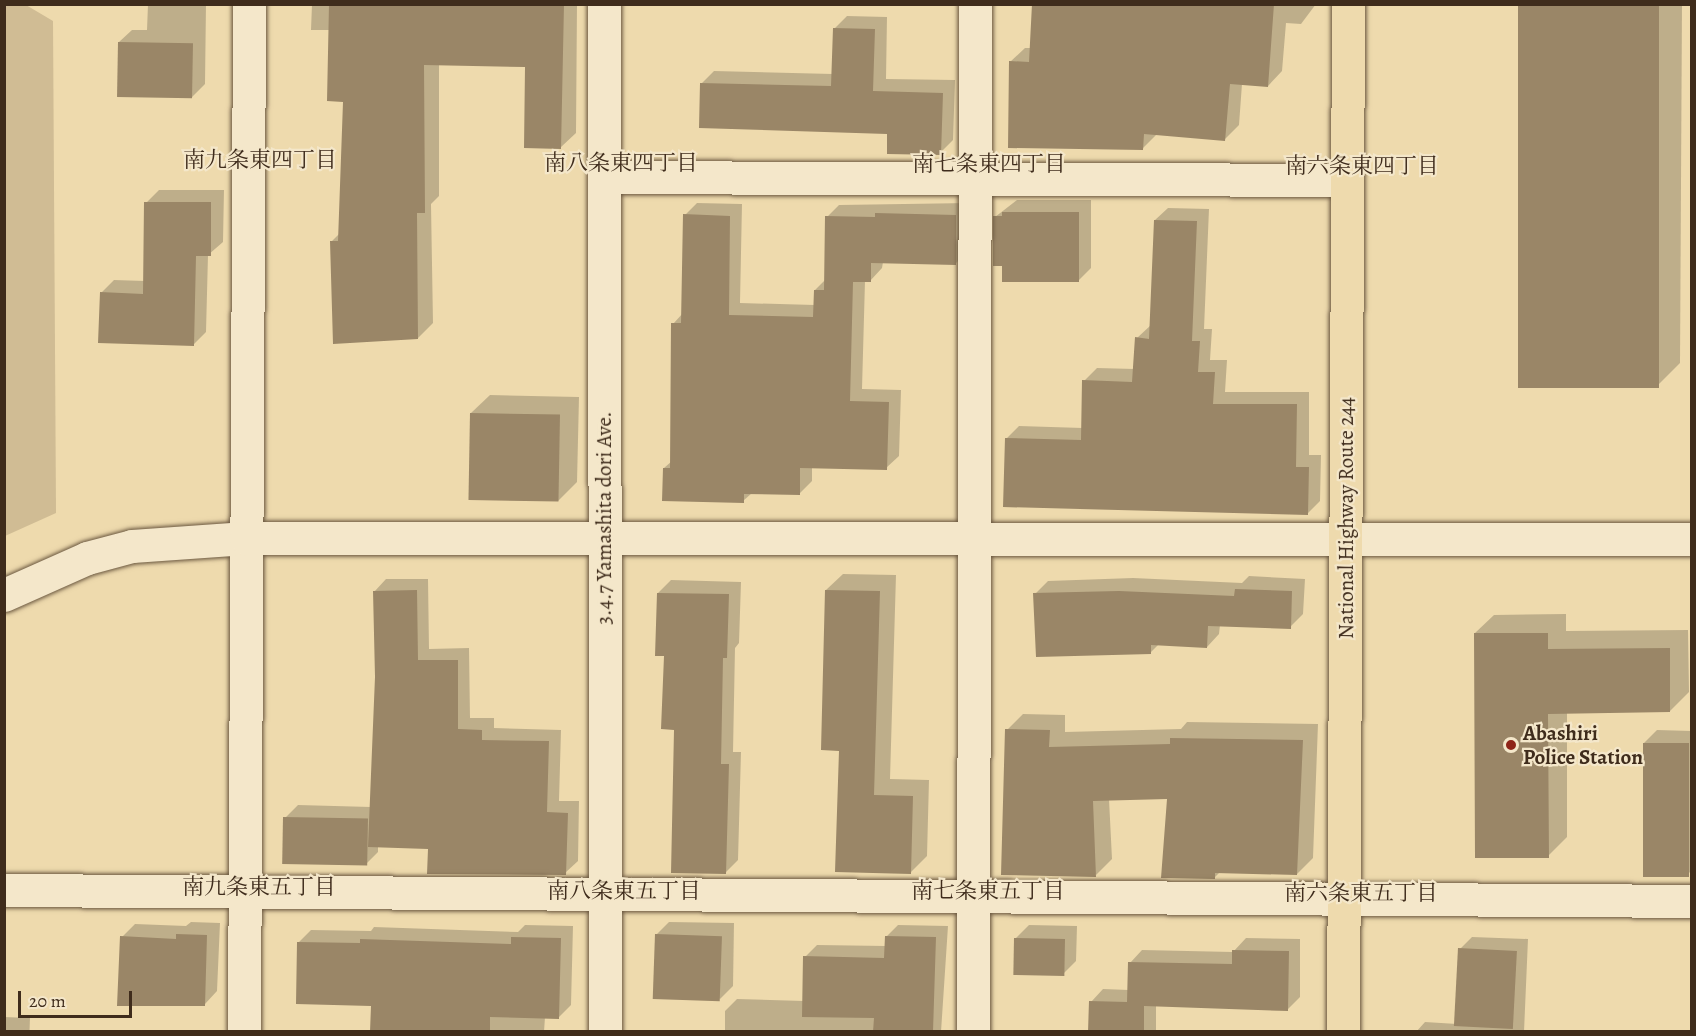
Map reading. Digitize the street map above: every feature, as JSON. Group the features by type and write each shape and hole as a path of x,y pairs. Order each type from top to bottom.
{"highway":[{"name":"National Highway Route 244","path":"1343,1032 1348,4"}],"street":[{"path":"244,1032 249,4"},
{"name":"3.4.7 Yamashita dori Ave.","path":"604,4 605,1032"},
{"path":"973,1032 975,4"},
{"path":"605,177 1347,180"},
{"path":"4,595 87,558 132,546 246,538 1346,541 1692,539"},
{"path":"4,890 1692,901"}],"shaded area":[{"path":"4,5 26,5 53,21 56,513 5,536"}],"building":[{"path":"329,4 564,4 561,149 524,148 525,67 424,65 425,213 417,213 418,339 333,344 330,241 338,241 343,102 327,101"},
{"path":"1032,4 1274,4 1268,87 1230,84 1225,141 1144,134 1143,150 1008,148 1009,61 1029,62"},
{"path":"1518,4 1659,4 1659,388 1518,388"},
{"path":"833,28 875,29 873,91 943,93 941,155 887,154 887,134 699,128 700,83 831,86"},
{"path":"118,42 193,43 192,98 117,97"},
{"path":"144,202 211,202 211,256 196,256 194,346 98,343 100,292 143,294"},
{"path":"1002,212 1079,212 1079,282 1002,282 1002,266 993,266 993,216 1002,216"},
{"path":"875,213 956,215 956,265 871,263 871,282 853,282 850,401 889,402 887,470 800,468 800,495 744,494 744,503 662,501 663,468 670,468 671,323 681,323 683,214 730,216 729,315 813,317 814,290 824,290 825,216 875,217"},
{"path":"1154,220 1197,221 1192,341 1200,341 1198,372 1215,372 1213,404 1297,404 1296,467 1309,467 1308,515 1003,507 1005,438 1081,440 1082,380 1132,382 1135,337 1149,339"},
{"path":"470,413 560,415 558,502 468,500"},
{"path":"1235,589 1292,591 1291,629 1208,626 1207,648 1151,645 1151,654 1036,657 1033,593 1119,591 1234,596"},
{"path":"417,590 418,660 458,660 458,729 482,730 482,740 549,741 547,812 568,813 566,875 427,874 428,849 368,847 375,677 373,591"},
{"path":"825,590 880,591 874,795 913,796 911,874 835,872 839,751 821,750"},
{"path":"657,593 729,594 727,658 723,658 721,764 729,764 726,874 671,873 674,730 661,729 664,656 655,656"},
{"name":"Abashiri Police Station","path":"1474,633 1548,633 1548,649 1670,648 1670,712 1548,714 1549,858 1475,858"},
{"path":"1005,729 1050,730 1049,747 1170,744 1170,738 1303,740 1297,875 1215,873 1215,879 1161,878 1167,799 1093,801 1096,877 1001,875"},
{"path":"1643,743 1689,743 1689,877 1643,877"},
{"path":"283,817 368,818 367,865 282,864"},
{"path":"176,934 207,935 205,1006 117,1006 120,936 176,939"},
{"path":"655,934 722,936 720,1001 653,999"},
{"path":"885,936 936,937 933,1032 873,1032 874,1018 802,1017 803,956 884,958"},
{"path":"511,937 561,938 559,1019 490,1017 490,1032 370,1032 371,1006 296,1004 297,942 360,943 360,939 511,944"},
{"path":"1014,938 1065,939 1064,976 1013,975"},
{"path":"1458,948 1517,951 1513,1029 1454,1026"},
{"path":"1232,950 1289,951 1288,1011 1144,1006 1144,1032 1088,1032 1089,1001 1127,1002 1128,962 1232,964"}],"place":[{"name":"Abashiri Police Station","path":"1511,745"}],"district":[{"name":"南九条東四丁目","path":"260,161"},
{"name":"南八条東四丁目","path":"621,164"},
{"name":"南七条東四丁目","path":"989,165"},
{"name":"南六条東四丁目","path":"1362,167"},
{"name":"南九条東五丁目","path":"259,888"},
{"name":"南八条東五丁目","path":"624,892"},
{"name":"南七条東五丁目","path":"988,892"},
{"name":"南六条東五丁目","path":"1361,894"}]}
